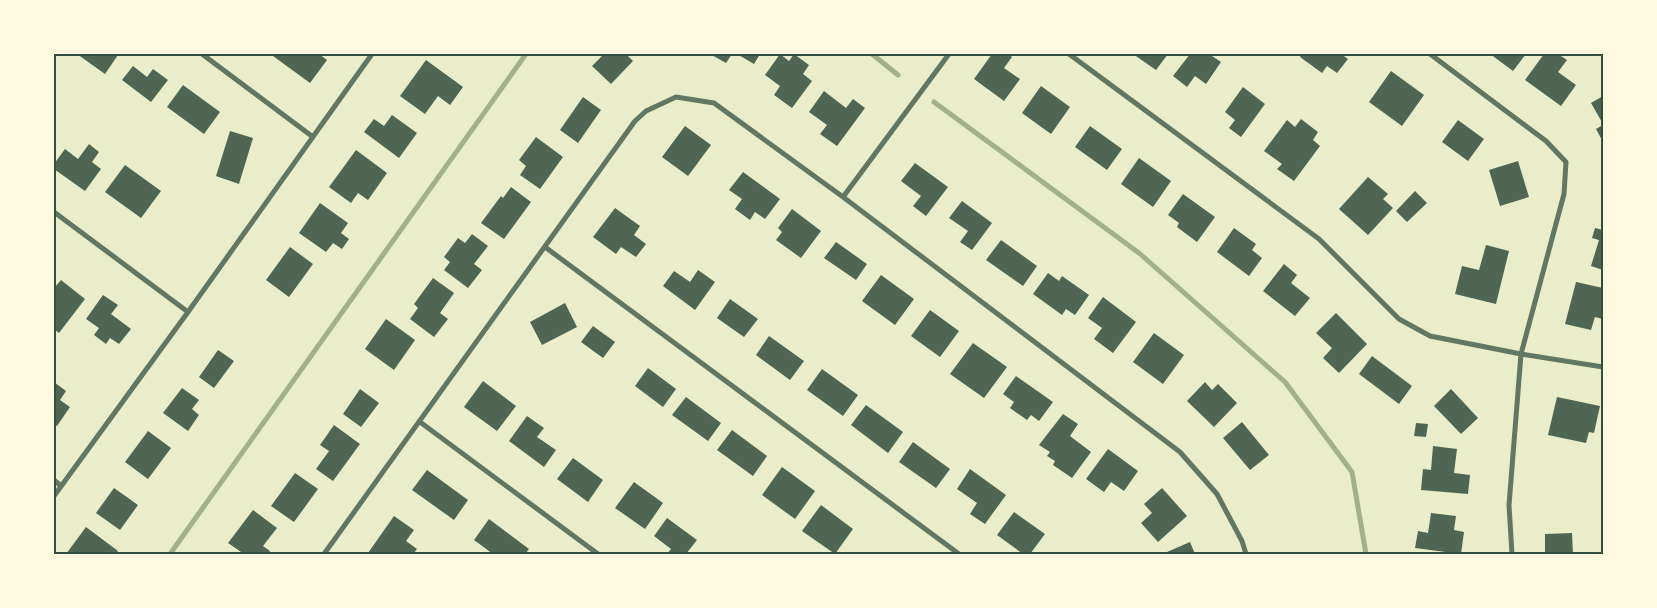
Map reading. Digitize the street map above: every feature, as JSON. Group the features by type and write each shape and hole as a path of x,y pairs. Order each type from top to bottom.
{"street":[{"path":"202,54 313,136"},
{"path":"54,496 372,54"},
{"path":"843,196 949,54"},
{"path":"1069,54 1319,239 1400,320 1430,336 1521,354 1603,367"},
{"path":"1430,54 1546,141 1566,162 1564,194 1521,354 1509,505 1512,554"},
{"path":"324,554 635,121 646,111 676,97 714,103 843,196 1180,452 1217,494 1242,541 1246,554"},
{"path":"54,212 188,312"},
{"path":"545,247 959,554"},
{"path":"420,422 590,552 598,554"},
{"path":"54,480 61,486"}],"building":[{"path":"77,54 117,54 118,55 105,74"},
{"path":"274,54 319,54 327,60 310,83 273,56"},
{"path":"604,54 626,54 633,61 611,84 592,66"},
{"path":"710,54 732,54 726,63"},
{"path":"737,54 760,54 754,64"},
{"path":"780,54 789,61 794,54 809,65 803,74 812,81 792,108 774,95 780,86 765,75"},
{"path":"992,54 1008,54 1012,57 1004,68 1020,79 1004,101 974,79"},
{"path":"1133,54 1168,54 1156,70"},
{"path":"1190,54 1209,54 1221,62 1206,84 1195,76 1187,87 1173,76"},
{"path":"1302,54 1341,54 1348,59 1337,73 1327,66 1322,73 1300,57"},
{"path":"1490,54 1526,54 1513,71"},
{"path":"1544,54 1558,54 1567,60 1558,72 1576,85 1561,106 1525,80"},
{"path":"426,60 463,87 450,105 438,96 425,114 400,96"},
{"path":"133,66 147,77 153,69 168,80 151,102 122,80"},
{"path":"1391,71 1424,95 1402,126 1369,102"},
{"path":"183,85 220,112 204,134 167,107"},
{"path":"1041,86 1070,107 1051,134 1022,113"},
{"path":"1243,87 1265,104 1241,137 1229,128 1235,120 1225,112"},
{"path":"824,91 846,108 853,99 865,108 837,146 820,134 827,125 809,112"},
{"path":"1603,96 1603,124 1591,103"},
{"path":"583,97 601,110 578,143 560,130"},
{"path":"392,115 417,133 399,158 364,132 374,119 384,126"},
{"path":"1301,119 1318,132 1313,140 1320,146 1294,181 1277,169 1282,164 1264,151 1287,120 1295,127"},
{"path":"1458,120 1484,139 1468,161 1442,142"},
{"path":"1603,125 1603,142 1596,129"},
{"path":"685,126 711,145 688,176 662,157"},
{"path":"1090,126 1122,149 1107,170 1075,147"},
{"path":"230,131 253,138 239,184 216,176"},
{"path":"536,137 563,157 540,189 520,175 526,166 519,160"},
{"path":"89,144 99,152 92,162 101,169 85,191 54,169 54,164 65,149 78,159"},
{"path":"356,150 387,173 368,200 358,193 351,203 329,187"},
{"path":"1139,158 1171,181 1153,207 1121,184"},
{"path":"1518,161 1529,197 1500,206 1489,170"},
{"path":"915,163 948,187 926,216 913,206 921,196 901,181"},
{"path":"125,165 161,191 141,218 105,192"},
{"path":"743,172 780,199 765,219 755,212 750,220 735,209 742,199 729,190"},
{"path":"1368,177 1388,194 1383,199 1393,208 1368,235 1339,209"},
{"path":"511,187 531,202 504,239 481,223 501,196 503,198"},
{"path":"1415,191 1427,203 1407,222 1396,211"},
{"path":"1183,194 1215,217 1197,242 1177,227 1179,223 1168,215"},
{"path":"962,201 992,223 972,250 960,242 968,231 949,218"},
{"path":"320,203 348,223 341,233 349,239 342,249 333,243 326,252 299,233"},
{"path":"615,208 640,226 634,235 646,244 636,257 621,247 616,254 593,237"},
{"path":"792,209 821,231 801,258 776,240 782,232 778,228"},
{"path":"1234,228 1256,244 1252,250 1262,258 1249,276 1217,252"},
{"path":"1595,228 1603,230 1603,270 1591,266 1599,240 1592,238"},
{"path":"472,234 488,246 474,264 482,270 468,288 444,270 450,262 444,257 458,238 465,243"},
{"path":"1001,240 1037,266 1023,286 986,260"},
{"path":"836,242 867,264 856,280 824,258"},
{"path":"1486,245 1509,251 1496,304 1455,294 1462,266 1479,270"},
{"path":"290,247 313,264 289,297 266,280"},
{"path":"1284,264 1297,275 1291,283 1310,298 1295,316 1263,291"},
{"path":"698,270 715,282 695,310 663,286 674,271 690,282"},
{"path":"1048,273 1059,281 1062,276 1089,295 1075,315 1066,309 1062,315 1033,294"},
{"path":"881,275 914,299 895,325 862,301"},
{"path":"433,278 454,293 440,313 448,319 434,337 410,319 418,308 414,304"},
{"path":"61,280 85,299 59,333 54,329 54,285 55,287"},
{"path":"1576,282 1603,288 1602,319 1595,317 1591,330 1565,324"},
{"path":"103,295 118,305 111,314 131,329 119,344 110,338 106,344 94,335 99,328 86,319"},
{"path":"1103,297 1136,322 1113,353 1094,339 1102,328 1088,318"},
{"path":"730,299 758,319 744,337 717,318"},
{"path":"565,303 577,327 542,345 530,322"},
{"path":"930,310 959,331 940,357 911,336"},
{"path":"1336,313 1367,344 1339,373 1323,358 1332,348 1316,333"},
{"path":"386,319 415,340 394,370 365,349"},
{"path":"593,326 615,342 603,358 581,342"},
{"path":"1154,333 1184,355 1163,384 1133,362"},
{"path":"769,336 804,361 790,380 756,355"},
{"path":"973,343 1007,367 984,398 950,374"},
{"path":"218,350 234,361 214,388 199,377"},
{"path":"1372,356 1412,386 1399,404 1359,374"},
{"path":"648,368 676,389 663,407 635,386"},
{"path":"822,369 858,395 843,416 807,390"},
{"path":"1016,376 1053,402 1039,421 1031,415 1027,420 1010,408 1014,402 1003,394"},
{"path":"483,381 516,406 497,431 464,407"},
{"path":"54,382 66,391 60,400 70,407 57,426 54,424"},
{"path":"1205,382 1212,390 1218,384 1237,403 1214,427 1187,401"},
{"path":"182,388 199,400 192,409 199,415 188,431 163,413"},
{"path":"360,389 379,403 361,427 343,414"},
{"path":"1451,389 1478,418 1461,434 1434,406"},
{"path":"686,397 721,423 708,441 672,415"},
{"path":"1557,397 1600,406 1594,433 1589,432 1586,443 1548,435"},
{"path":"866,405 903,432 888,453 851,425"},
{"path":"1063,414 1078,424 1070,436 1091,452 1072,478 1053,465 1055,461 1047,456 1050,452 1039,445"},
{"path":"527,416 544,428 537,437 556,450 544,467 509,441"},
{"path":"1242,422 1269,455 1250,470 1223,438"},
{"path":"1416,423 1428,424 1426,437 1414,436"},
{"path":"334,425 360,444 333,481 316,469 329,451 320,445"},
{"path":"732,430 767,456 753,476 717,450"},
{"path":"148,431 171,448 148,479 125,462"},
{"path":"913,442 950,469 936,488 899,462"},
{"path":"1433,446 1457,449 1454,473 1470,475 1468,494 1421,490 1423,469 1431,470"},
{"path":"1108,449 1138,471 1124,491 1111,482 1104,492 1086,479"},
{"path":"573,458 603,480 588,502 557,479"},
{"path":"782,467 815,491 795,519 762,495"},
{"path":"970,469 1006,495 985,524 970,514 977,503 957,489"},
{"path":"427,470 468,500 454,520 412,490"},
{"path":"295,473 318,489 294,522 271,506"},
{"path":"634,482 663,503 645,529 615,508"},
{"path":"114,488 138,505 120,530 96,513"},
{"path":"1162,488 1187,516 1158,542 1141,523 1152,513 1144,504"},
{"path":"821,505 853,529 835,554 802,531"},
{"path":"253,510 277,528 263,546 270,551 268,554 244,554 228,543"},
{"path":"1014,512 1045,534 1030,554 1023,554 997,535"},
{"path":"1431,513 1456,516 1454,530 1464,532 1461,554 1415,548 1418,531 1428,533"},
{"path":"394,516 414,530 406,541 417,549 413,554 368,553"},
{"path":"667,518 697,540 686,554 667,554 671,549 654,536"},
{"path":"489,519 529,549 525,554 493,554 474,540"},
{"path":"86,527 118,551 116,554 66,554"},
{"path":"1572,533 1573,554 1545,554 1545,534"},
{"path":"1190,542 1195,554 1168,554 1167,552"}],"waterway":[{"path":"170,554 526,54"},
{"path":"872,54 898,75"},
{"path":"934,102 1139,253 1285,382 1352,472 1366,554"}]}
